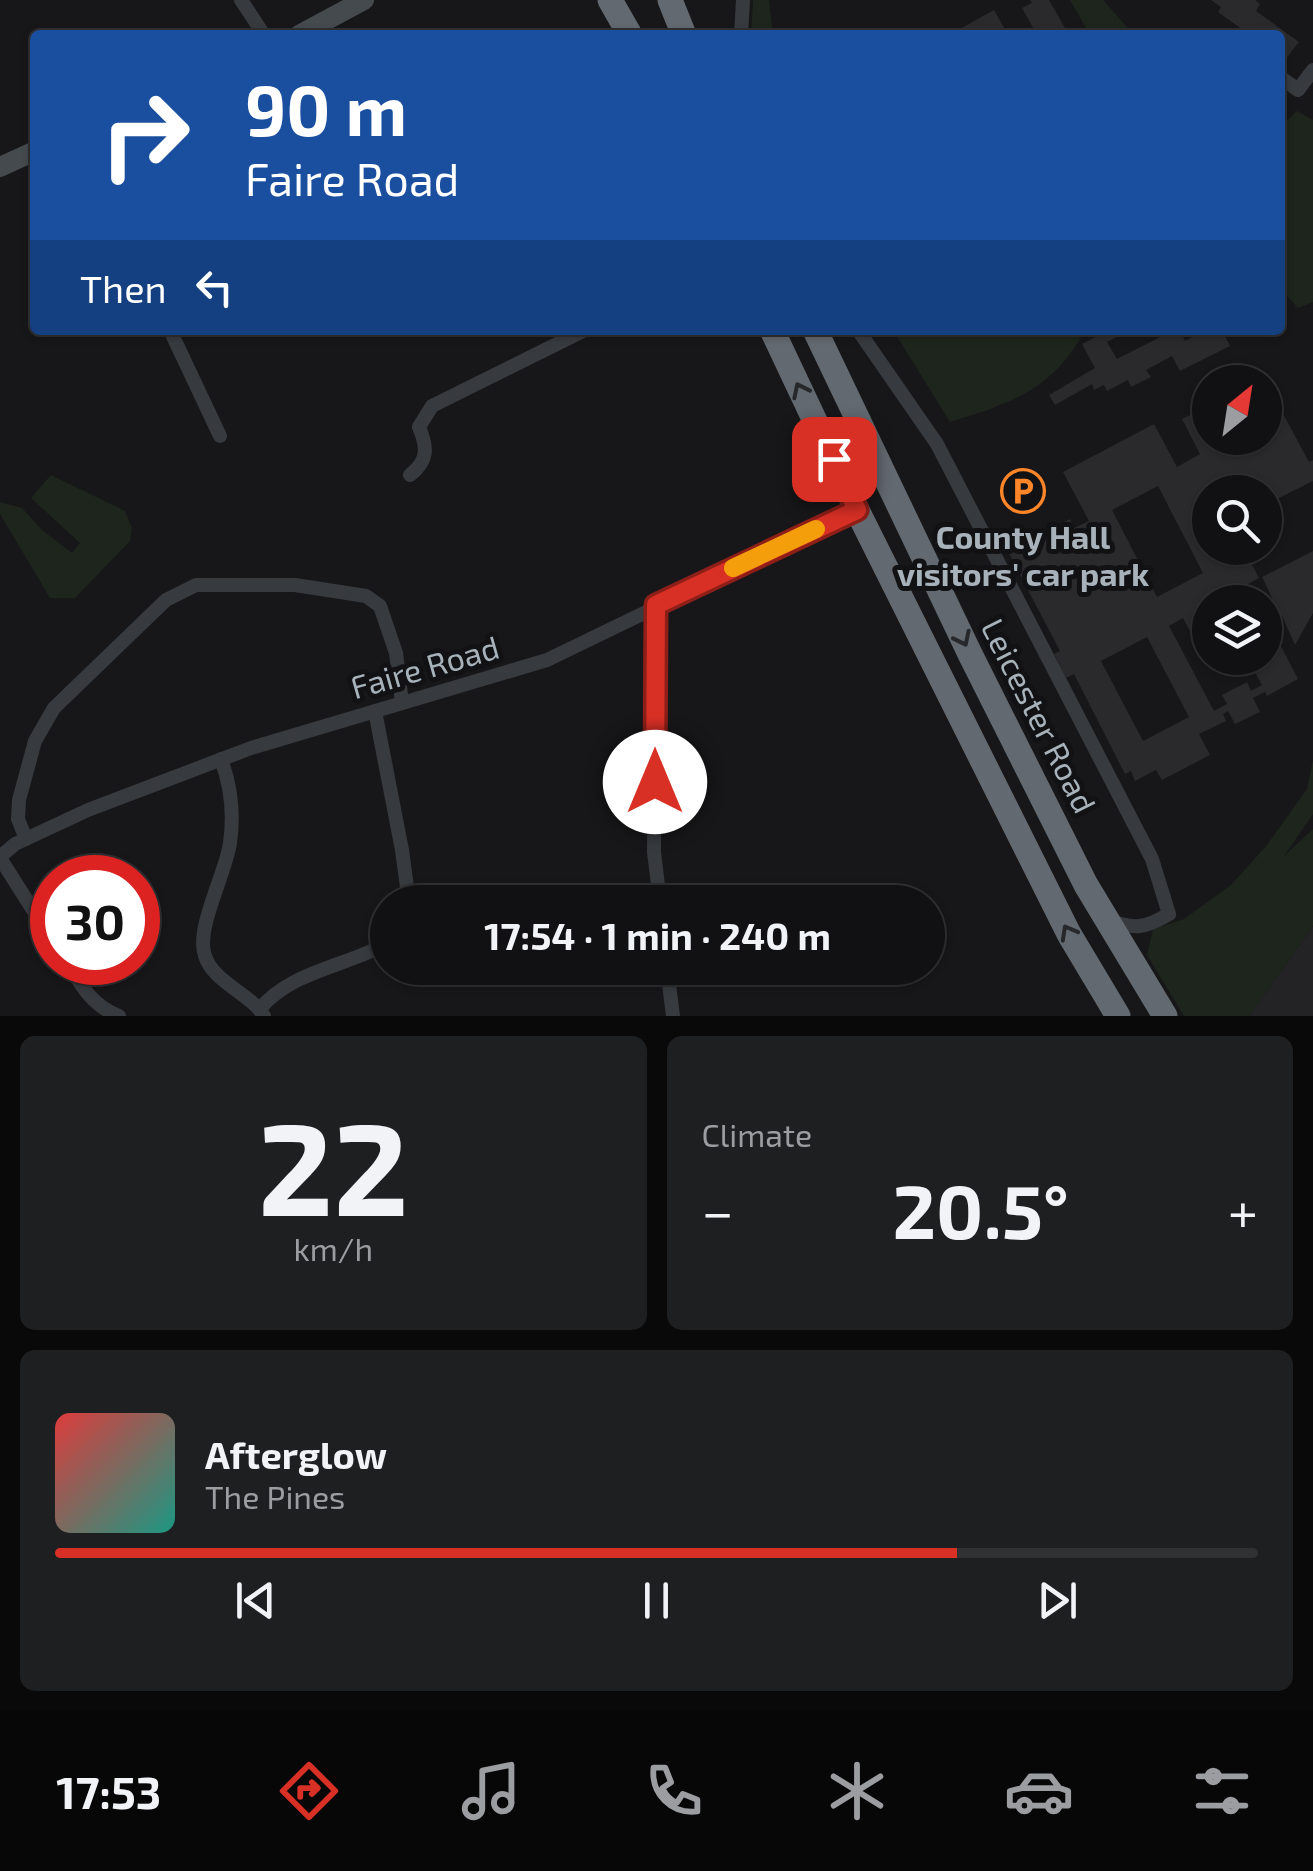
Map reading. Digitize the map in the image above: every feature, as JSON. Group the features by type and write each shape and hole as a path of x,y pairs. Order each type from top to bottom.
{"highway":[{"path":"610,0 627,30"},
{"path":"670,0 682,30"},
{"path":"774,335 857,510 1069,934 1118,1016"},
{"name":"Leicester Road","path":"817,335 970,654 1104,918 1165,1016"}],"street":[{"path":"241,0 261,30"},
{"path":"308,30 364,0"},
{"path":"741,30 742,0"},
{"path":"1285,81 1298,90 1313,70"},
{"path":"0,167 30,153"},
{"path":"172,335 220,436"},
{"path":"410,475 424,460 426,450 420,428 432,406 576,335"},
{"path":"861,335 937,444 1152,859 1169,914 1147,927 1130,928 1104,918"},
{"name":"Faire Road","path":"0,857 26,839 88,810 221,760 547,660 857,510"},
{"path":"26,839 18,819 20,800 35,741 54,708 166,600 196,586 295,585 366,596 380,606 396,653 402,703"},
{"path":"656,605 654,852 658,885"},
{"path":"375,711 407,885"},
{"path":"221,760 232,815 230,846 202,941 205,958 223,980 262,1012 272,994 288,984 370,953"},
{"path":"0,857 30,905"},
{"path":"1137,971 1147,927"},
{"path":"81,985 101,1008 118,1016"},
{"path":"669,985 674,1016"}],"shaded area":[{"path":"753,0 769,0 772,30 751,30"},
{"path":"1070,0 1103,0 1130,30 1087,30"},
{"path":"1297,111 1313,120 1313,302 1298,308 1285,293 1285,122"},
{"path":"896,335 1082,335 1059,367 1028,391 1011,401 950,422"},
{"path":"51,475 125,511 132,528 130,541 75,598 50,598 0,514 0,502 22,508 72,553 80,543 31,498"},
{"path":"1313,760 1313,814 1284,856 1313,829 1313,926 1249,1016 1184,1016 1147,955 1153,929 1184,919 1231,885 1267,845 1307,789"},
{"path":"1313,926 1313,1016 1249,1016"}],"building":[{"path":"1030,0 1049,0 1066,30 1034,30 1022,8 1032,3"},
{"path":"1211,0 1255,0 1260,4 1256,11 1282,30 1243,30 1218,12 1221,7"},
{"path":"994,10 1005,30 958,30"},
{"path":"1285,32 1299,42 1285,60"},
{"path":"1099,335 1116,335 1107,342 1117,359 1164,335 1182,335 1185,341 1196,335 1224,335 1230,346 1180,371 1172,356 1146,370 1151,377 1131,387 1128,380 1107,391 1104,385 1094,390 1092,384 1055,405 1049,395 1095,368 1082,344"},
{"path":"1282,412 1309,462 1313,460 1313,481 1282,496 1282,475 1192,475 1192,552 1158,486 1112,510 1157,597 1203,573 1199,565 1252,565 1259,578 1248,585 1192,585 1192,635 1183,618 1169,626 1214,711 1227,704 1222,695 1247,682 1251,691 1262,685 1256,675 1282,675 1282,648 1298,679 1267,696 1265,692 1253,698 1260,712 1235,724 1228,711 1223,714 1226,721 1199,734 1210,755 1162,780 1156,770 1135,781 1131,771 1125,774 1074,674 1066,678 1054,654 1060,651 1007,550 1070,519 1074,528 1089,521 1063,472 1154,424 1177,467 1198,455 1282,455","holes":["1147,637 1189,717 1143,741 1101,661"]},
{"path":"1192,414 1192,438 1182,419"},
{"path":"1313,551 1313,613 1295,645 1282,616 1282,585 1266,585 1262,577"}],"slow traffic":[{"path":"733,568 816,529"}],"place":[{"name":"County Hall visitors' car park","path":"1023,491"}],"route":[{"path":"655,782 656,605 857,510 834,459"}]}
